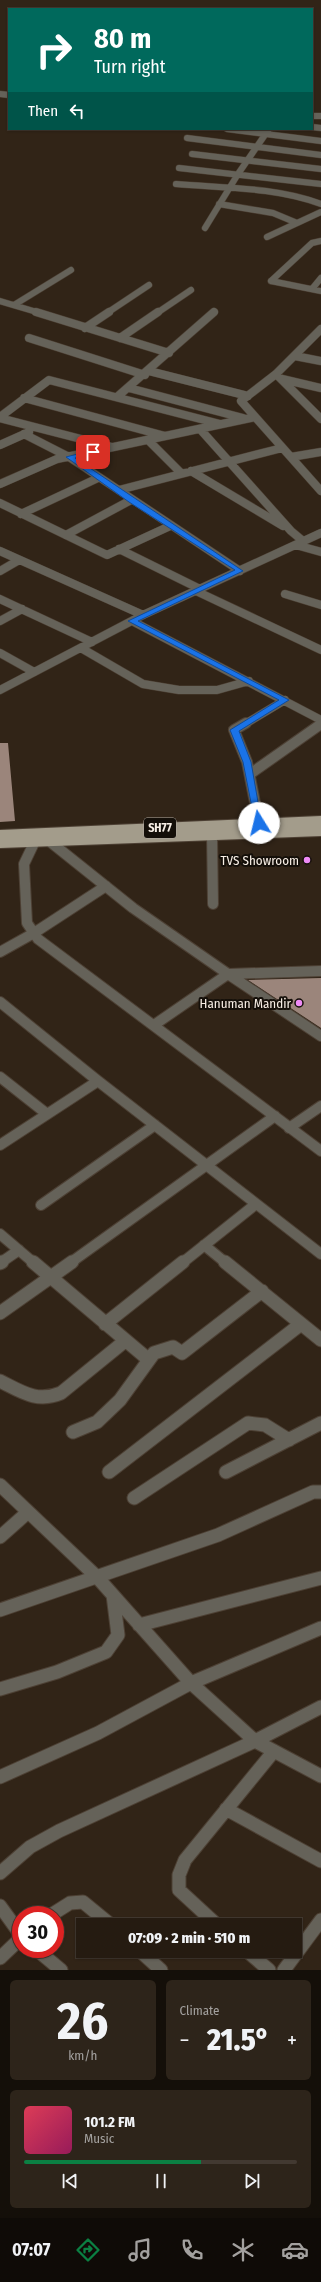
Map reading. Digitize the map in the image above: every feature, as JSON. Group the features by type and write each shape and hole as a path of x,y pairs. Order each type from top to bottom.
{"main road":[{"name":"SH77","path":"0,835 321,821"},
{"name":"SH77","path":"0,843 48,840 321,831"}],"street":[{"path":"248,130 268,131 321,140"},
{"path":"205,228 228,189 268,131"},
{"path":"187,138 321,154"},
{"path":"192,154 321,169"},
{"path":"179,168 321,184"},
{"path":"176,184 305,198 321,204"},
{"path":"219,204 273,213 297,224"},
{"path":"267,237 321,212"},
{"path":"321,241 312,243 271,281 321,291"},
{"path":"14,305 71,270"},
{"path":"312,289 321,278"},
{"path":"85,328 149,285"},
{"path":"120,338 191,290"},
{"path":"0,301 169,353"},
{"path":"117,398 214,312"},
{"path":"320,332 295,356 278,377 241,401 321,491"},
{"path":"29,338 147,373 248,396"},
{"path":"295,356 321,361"},
{"path":"278,377 321,388"},
{"path":"278,377 321,419"},
{"path":"0,418 49,380 221,424"},
{"path":"129,388 246,419"},
{"path":"24,398 168,436"},
{"path":"0,484 57,459 115,448 255,417"},
{"path":"0,418 115,448"},
{"path":"0,445 38,428"},
{"path":"200,429 300,543 321,552"},
{"path":"24,434 69,457 98,478 119,490 131,500 240,571"},
{"path":"149,440 181,473"},
{"path":"119,490 282,448"},
{"path":"291,457 321,452"},
{"path":"191,471 291,531"},
{"path":"21,514 98,478"},
{"path":"66,535 131,500"},
{"path":"0,503 107,555 170,526"},
{"path":"0,690 132,621 321,533"},
{"path":"119,550 321,650"},
{"path":"0,551 143,616"},
{"path":"0,571 19,560"},
{"path":"285,594 321,605"},
{"path":"0,599 92,642"},
{"path":"0,621 22,609"},
{"path":"132,621 321,720"},
{"path":"81,648 143,684 180,690 217,690 248,681"},
{"path":"0,653 34,672"},
{"path":"259,823 250,774 234,730 285,700"},
{"path":"250,774 321,724"},
{"path":"212,834 213,904"},
{"path":"48,840 133,908 321,1036"},
{"path":"35,841 24,864 27,923 38,939 321,1151"},
{"path":"0,952 34,933 106,886"},
{"path":"154,1025 228,974 321,971"},
{"path":"3,1007 321,1254"},
{"path":"0,1077 47,1114"},
{"path":"0,1145 98,1082"},
{"path":"289,1128 321,1106"},
{"path":"0,1313 275,1116"},
{"path":"41,1205 155,1126"},
{"path":"105,1324 256,1204"},
{"path":"0,1234 50,1278 149,1360"},
{"path":"204,1245 321,1340"},
{"path":"0,1263 18,1250"},
{"path":"73,1432 97,1422 120,1400 154,1353 173,1347 182,1353 262,1291"},
{"path":"109,1472 301,1324"},
{"path":"0,1381 39,1400 51,1398 61,1393 125,1341"},
{"path":"134,1498 248,1422 256,1421 265,1424 289,1440"},
{"path":"226,1472 321,1423"},
{"path":"0,1485 97,1577 191,1683 254,1741 321,1776"},
{"path":"0,1610 218,1535 313,1492 321,1492"},
{"path":"0,1537 28,1512"},
{"path":"139,1624 321,1578"},
{"path":"0,1689 57,1672 106,1652 118,1636 113,1595"},
{"path":"0,1777 98,1733 191,1683 321,1628"},
{"path":"0,1873 30,1847 47,1837 254,1741 321,1707"},
{"path":"209,1918 179,1890 179,1875 185,1860 274,1751"},
{"path":"226,1809 321,1861"},
{"path":"63,1906 70,1901 81,1900 88,1904 103,1918"},
{"path":"0,1906 12,1923"},
{"path":"284,1970 321,1920"},
{"path":"0,1958 12,1947"},
{"path":"47,1958 61,1970"},
{"path":"147,1958 160,1970"},
{"path":"255,1958 269,1970"}],"building":[{"path":"0,743 8,743 15,821 0,822"},
{"name":"Hanuman Mandir","path":"321,978 321,1028 248,980"}],"place":[{"name":"TVS Showroom","path":"307,860"},
{"name":"Hanuman Mandir","path":"299,1003"}],"route":[{"path":"93,452 69,457 170,526 240,571 132,621 285,700 234,730 247,762 253,786 259,823"}]}
